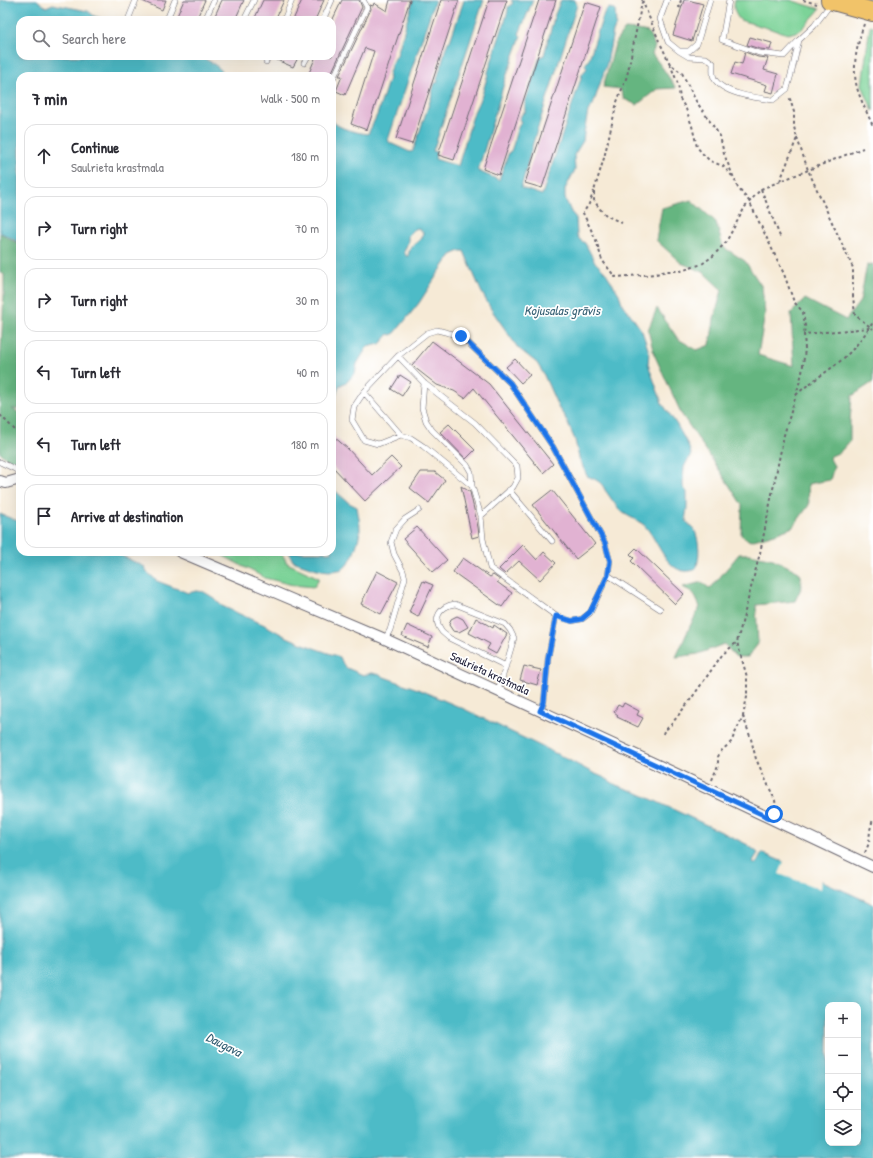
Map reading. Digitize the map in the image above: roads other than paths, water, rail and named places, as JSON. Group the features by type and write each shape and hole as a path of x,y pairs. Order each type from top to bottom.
{"highway":[{"path":"832,1 871,12"}],"street":[{"path":"0,481 6,483 16,480"},
{"name":"Saulrieta krastmala","path":"189,556 385,639 873,867"}],"lane":[{"path":"130,16 136,0"},
{"path":"168,16 175,0"},
{"path":"207,16 214,0"},
{"path":"246,16 254,0"},
{"path":"286,16 292,0"},
{"path":"325,16 332,0"},
{"path":"336,73 367,7 363,0"},
{"path":"667,0 660,19 668,42 688,56 706,58 713,63 713,77 720,86 745,96 773,100 787,89 799,40"},
{"path":"679,51 689,50 697,44 710,0"},
{"path":"729,0 722,40 759,52 784,56 814,26 832,1"},
{"path":"401,435 378,444 364,440 352,420 354,407 364,392 398,356 427,332 437,330 461,336 510,383 553,447 605,543 610,561 608,575 590,612 582,619 572,621 556,616 490,568 483,540 481,516 472,486 470,472 467,465 432,430 426,421 422,408 424,384"},
{"path":"398,356 424,384 475,423 518,466 518,478 513,487 481,516"},
{"path":"364,392 401,435 411,438 423,446 472,486"},
{"path":"0,462 16,470"},
{"path":"509,490 552,541"},
{"path":"385,639 390,630 405,578 394,554 391,542 396,529 405,519 419,510"},
{"path":"608,575 660,609"},
{"path":"497,691 506,666 514,638 510,630 505,624 455,604 448,605 441,609 438,616 438,625 441,631 449,638 506,666"},
{"path":"540,711 544,702 548,658 556,616"}],"water":[{"path":"0,0 37,0 46,7 53,4 88,11 94,16 16,16 16,60 207,60 218,67 222,72 16,72 16,241 0,232"},
{"name":"Kojusalas grāvis","path":"413,0 435,0 388,140 390,143 410,152 413,151 435,83 438,82 437,79 448,42 450,41 464,0 484,0 433,151 436,152 435,159 458,166 474,112 482,95 504,25 508,7 513,3 511,0 533,0 519,34 521,36 505,80 478,171 499,180 521,121 519,120 523,112 525,113 525,103 540,57 544,55 555,14 561,0 575,0 577,5 533,143 521,188 542,195 582,74 587,68 585,65 589,59 604,13 610,8 615,10 616,25 613,32 607,63 593,105 588,111 583,141 574,155 575,170 565,189 565,198 571,212 576,218 577,235 580,240 585,243 595,262 606,273 619,294 623,306 642,331 649,352 648,364 662,403 688,445 691,454 684,467 683,487 687,492 686,520 687,523 694,529 698,544 699,554 696,569 686,571 678,569 671,564 644,525 622,512 602,485 587,476 579,458 575,440 543,373 537,363 518,348 491,309 481,291 464,251 451,255 419,303 395,333 391,335 389,334 380,344 367,347 357,364 355,373 347,382 340,385 336,394 336,124 354,132 368,134 377,115 389,78 388,76 392,63 397,55","holes":["418,228 423,232 422,238 411,248 407,257 404,252 408,242 408,236 413,230"]},
{"path":"336,492 349,503 357,507 360,529 359,537 351,559 345,567 342,569 328,571 293,561 291,556 336,556"},
{"name":"Daugava","path":"0,514 16,520 16,556 122,556 145,567 147,572 157,581 188,593 197,591 204,592 214,598 222,606 263,624 284,636 340,657 343,664 347,668 363,675 372,673 381,675 464,709 605,778 616,785 636,792 730,836 748,845 758,853 753,861 754,863 757,863 762,853 788,864 786,868 818,879 873,904 873,1158 0,1158"}]}
